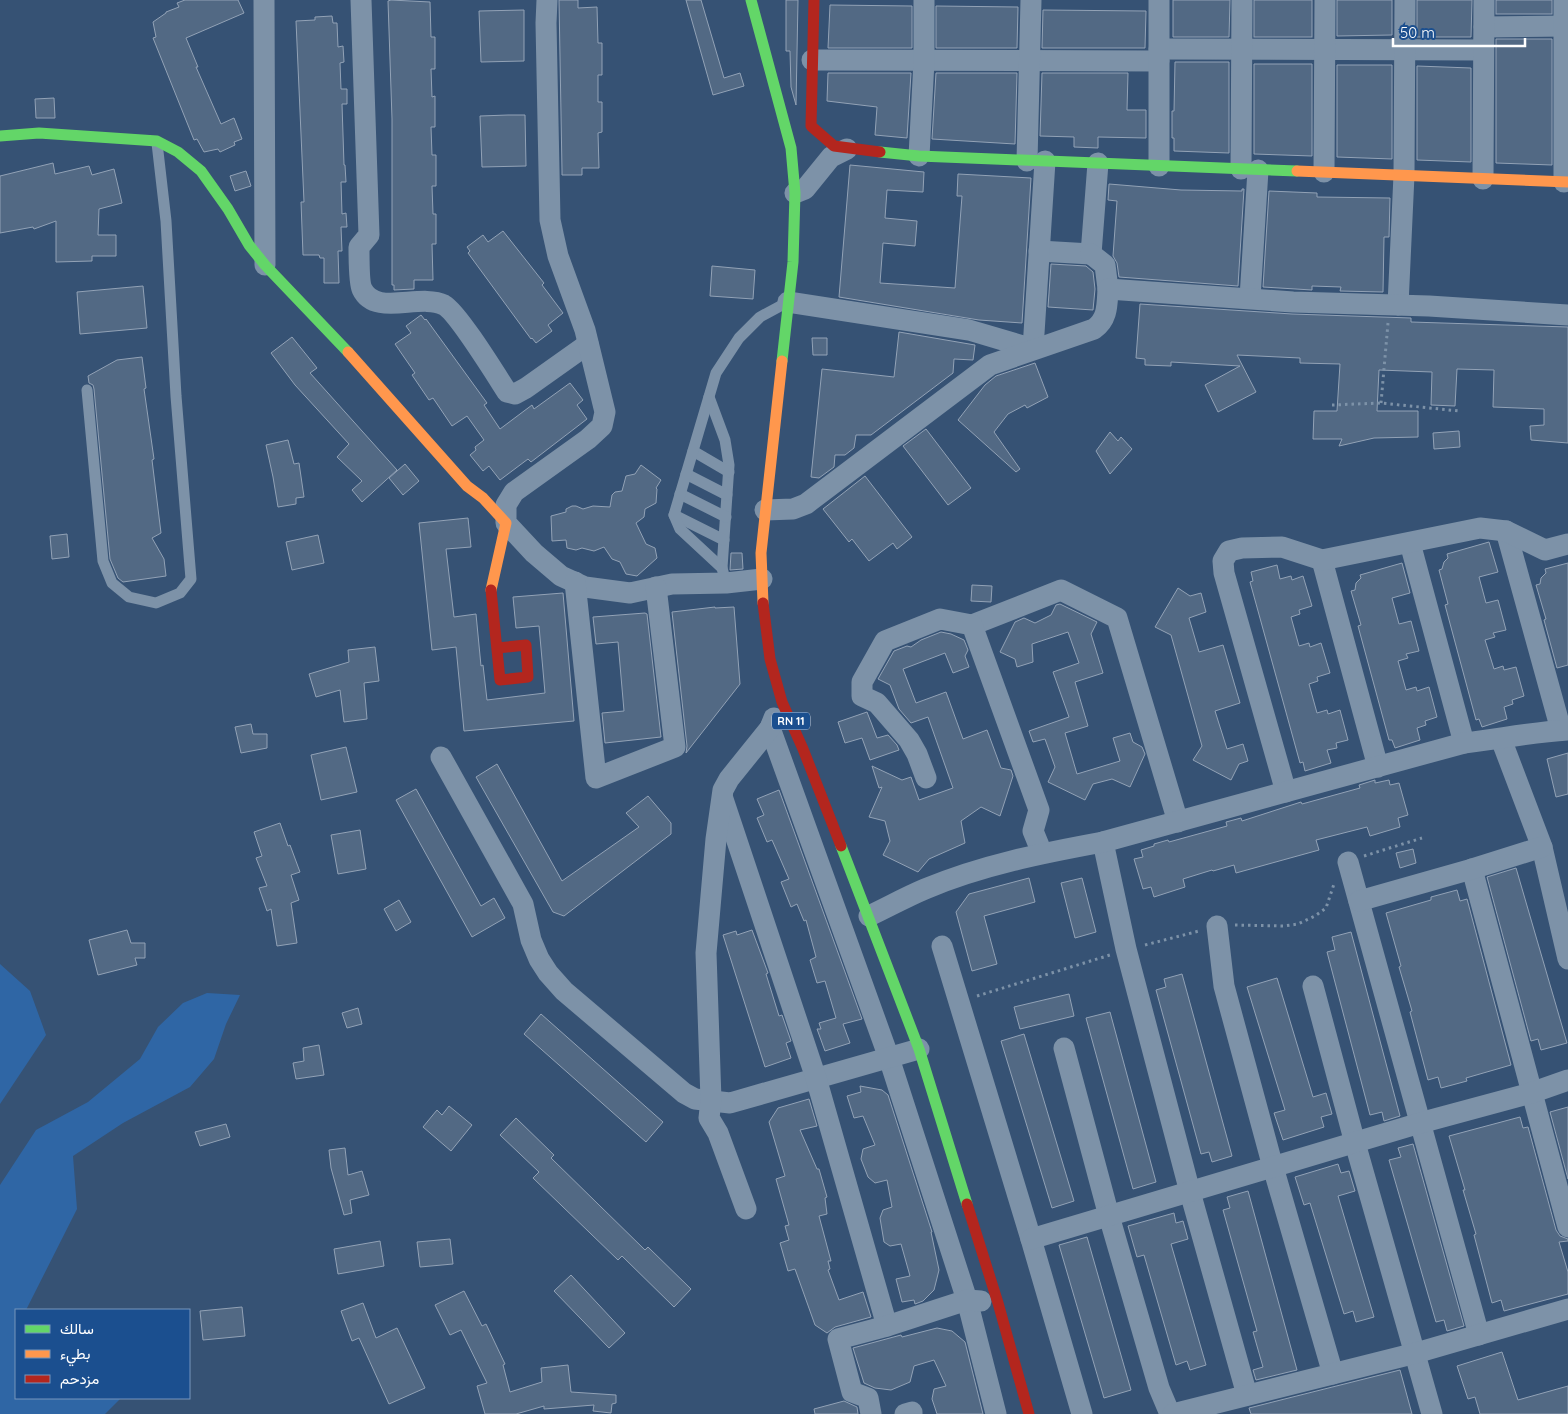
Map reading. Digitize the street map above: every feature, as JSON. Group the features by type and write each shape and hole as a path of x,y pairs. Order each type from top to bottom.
{"street":[{"path":"264,0 257,239 265,265 341,344 467,486 483,498 517,536 561,576 585,587 630,593 724,575 762,579"},
{"path":"361,0 369,235 359,247 361,289 368,297 378,303 429,302 444,306 456,317 507,392 514,394 526,388 588,344"},
{"path":"496,648 491,592 506,523 506,505 514,492 588,439 602,426 605,412 585,330 558,256 550,220 547,0"},
{"name":"RN 11","path":"750,0 791,148 795,193 793,262 761,553 764,615 770,659 782,702 807,758 919,1049 998,1303 1029,1414"},
{"path":"811,126 814,0"},
{"path":"919,156 924,60 924,0"},
{"path":"1031,0 1031,61 1039,251 1032,349"},
{"path":"1159,0 1159,166"},
{"path":"1242,0 1242,50 1250,169 1250,298"},
{"path":"1324,172 1325,0"},
{"path":"1394,305 1404,175 1404,0"},
{"path":"1483,179 1484,0"},
{"path":"785,124 802,122 817,130 834,146 847,150 919,156 1566,182 1566,26 1564,0"},
{"path":"1484,27 1566,26"},
{"path":"812,60 1031,61 1242,50 1484,50"},
{"path":"0,136 39,133 157,141 178,152 201,171 228,209 257,239"},
{"path":"795,193 805,189 831,157 847,150"},
{"path":"1091,254 1098,163"},
{"path":"765,510 793,509 806,504 990,365 1094,329 1101,324 1116,290 1105,265 1091,254 1039,251"},
{"path":"1116,290 1293,302 1394,305 1568,315"},
{"path":"788,302 969,330 1032,349"},
{"path":"1286,792 1224,573 1223,561 1230,551 1242,548 1282,547 1322,560 1480,528 1506,531 1545,550 1568,544"},
{"path":"869,916 925,889 982,869 1042,853 1103,842 1464,743 1501,739 1536,732 1565,730 1506,531"},
{"path":"1410,543 1464,743"},
{"path":"1322,560 1378,766"},
{"path":"575,582 596,778 675,747 656,587"},
{"path":"926,778 917,754 909,740 876,703 862,696 862,682 884,640 940,619 972,625 1061,590 1117,618 1178,822"},
{"path":"972,625 1039,810 1033,831 1042,853"},
{"path":"746,1209 718,1133 709,1118 711,1100 706,953 716,839 723,790 729,779 770,728 782,702"},
{"path":"770,728 889,1058 967,1300 996,1414"},
{"path":"1501,739 1542,847 1568,959"},
{"path":"441,757 523,904 531,940 539,959 548,973 564,991 684,1093 695,1099 730,1103 919,1049"},
{"path":"723,799 816,1078 887,1326"},
{"path":"1103,842 1126,950 1246,1395"},
{"path":"1358,901 1542,847"},
{"path":"1348,862 1479,1335"},
{"path":"1472,869 1568,1227"},
{"path":"1217,926 1224,986 1332,1374"},
{"path":"942,946 1082,1414"},
{"path":"1313,986 1432,1414"},
{"path":"1064,1048 1109,1216 1159,1388 1171,1414 1416,1352 1568,1309"},
{"path":"1031,1239 1420,1123 1531,1093 1568,1080"},
{"path":"871,1414 868,1398 852,1392 838,1339 887,1326 967,1300 998,1303"},
{"path":"904,1414 912,1412 912,1414"}],"lane":[{"path":"87,390 103,561 112,582 130,597 156,603 180,593 191,579 176,396 166,221 157,141"},
{"path":"724,575 680,529 674,515 716,373 739,338 760,317 788,302"},
{"path":"709,396 724,440 729,465 724,540 724,575"},
{"path":"693,451 729,472"},
{"path":"686,474 727,496"},
{"path":"680,494 726,517"},
{"path":"674,515 724,540"}],"path":[{"path":"1381,403 1394,305"},
{"path":"1332,405 1381,403 1459,411"}],"shaded area":[{"path":"0,964 30,991 46,1035 0,1104"},
{"path":"207,993 240,995 226,1024 214,1059 190,1087 123,1123 73,1156 77,1209 27,1309 15,1309 15,1399 120,1399 105,1414 0,1414 0,1185 36,1130 88,1102 140,1059 158,1027 183,1003"}],"building":[{"path":"185,0 238,0 244,13 186,38 198,67 196,67 221,124 234,118 242,139 234,142 235,145 220,152 218,149 204,152 197,139 194,140 153,38 156,37 153,22 166,12 179,7 177,3"},
{"path":"559,0 578,0 578,8 597,7 598,43 602,43 602,75 598,75 598,102 602,102 602,132 598,133 599,168 582,168 582,175 562,175"},
{"path":"686,0 701,0 724,78 740,73 744,86 713,95"},
{"path":"786,0 798,0 796,105 791,87 790,51 786,51"},
{"path":"1173,0 1230,0 1229,37 1173,37"},
{"path":"1254,0 1312,0 1312,37 1254,37"},
{"path":"1337,0 1392,0 1392,35 1337,36"},
{"path":"1417,0 1472,0 1471,37 1417,37"},
{"path":"1496,0 1552,0 1552,14 1496,14"},
{"path":"388,1 430,2 431,37 435,37 435,69 431,69 432,97 435,96 435,127 431,127 432,155 436,155 436,186 432,186 433,214 436,214 436,244 432,244 433,280 414,280 414,289 394,290 394,285 392,285 392,119"},
{"path":"830,5 912,6 912,48 828,48"},
{"path":"936,6 1018,7 1017,48 936,48"},
{"path":"524,10 524,61 481,62 479,11"},
{"path":"1043,10 1146,11 1145,48 1042,48"},
{"path":"332,16 333,23 337,23 338,47 343,46 344,62 340,63 341,89 347,89 347,104 342,104 346,182 341,182 342,214 346,213 347,227 341,227 342,251 338,251 339,283 324,283 324,258 320,258 319,255 303,255 301,202 304,202 296,21 315,20 315,17"},
{"path":"1496,39 1552,39 1552,165 1496,163"},
{"path":"1175,62 1229,62 1229,153 1174,151 1172,111 1174,111"},
{"path":"1254,64 1312,64 1312,156 1254,154"},
{"path":"1337,65 1392,65 1392,159 1337,157"},
{"path":"1417,66 1471,68 1471,162 1417,160"},
{"path":"828,73 911,73 907,138 875,135 877,107 827,101"},
{"path":"936,73 1017,73 1015,144 932,139"},
{"path":"1042,73 1128,73 1127,110 1146,110 1146,138 1098,137 1098,148 1074,147 1074,137 1040,136"},
{"path":"54,98 55,118 36,118 35,99"},
{"path":"525,115 526,166 482,167 480,116"},
{"path":"53,163 55,174 89,166 92,175 114,169 122,203 99,209 98,235 116,235 116,256 92,256 92,261 56,262 56,221 34,229 33,227 0,233 0,176"},
{"path":"850,165 924,172 923,192 887,190 885,218 917,221 915,246 883,243 880,283 955,288 962,196 957,196 958,174 1031,178 1022,323 979,320 839,297"},
{"path":"246,171 251,186 235,191 230,176"},
{"path":"1109,184 1181,190 1242,191 1244,189 1238,286 1119,277 1117,263 1113,256 1117,201 1108,200"},
{"path":"1269,191 1317,193 1317,197 1390,198 1389,237 1384,237 1383,292 1340,291 1341,287 1312,286 1312,290 1263,287"},
{"path":"503,231 544,283 542,285 563,313 548,325 552,331 536,343 531,339 468,253 470,251 467,247 483,235 488,242"},
{"path":"1051,264 1086,266 1093,272 1095,289 1093,310 1048,307"},
{"path":"712,266 755,270 753,299 710,296"},
{"path":"143,286 147,328 80,334 77,292"},
{"path":"1140,304 1292,314 1411,318 1411,322 1568,327 1568,443 1531,440 1530,426 1544,425 1544,409 1493,407 1494,370 1457,369 1455,406 1431,405 1432,372 1379,370 1377,411 1418,411 1418,437 1374,438 1339,446 1342,439 1313,439 1314,411 1337,411 1340,364 1300,363 1300,358 1237,355 1256,392 1218,412 1205,385 1240,366 1171,362 1171,366 1145,365 1145,359 1136,358"},
{"path":"421,315 426,319 487,403 484,405 500,429 532,405 534,409 570,383 583,400 577,405 587,419 531,462 528,459 500,480 489,466 483,471 470,455 476,450 475,447 484,440 467,416 452,426 433,398 429,400 412,375 415,373 395,344 411,333 406,326"},
{"path":"899,332 975,345 973,360 954,359 953,373 871,435 856,435 854,448 845,455 835,455 834,467 819,478 811,477 822,369 894,377"},
{"path":"292,337 317,368 310,373 397,470 362,502 352,490 362,481 337,457 349,444 295,385 271,353"},
{"path":"812,338 827,338 827,355 813,355"},
{"path":"142,357 161,533 152,538 164,559 166,576 123,582 118,578 110,559 94,389 93,385 89,383 88,376 117,360"},
{"path":"1035,363 1048,397 1027,408 1025,405 1008,414 994,432 1020,469 1016,472 958,420 985,385 996,376"},
{"path":"926,429 971,488 948,505 903,446"},
{"path":"1459,431 1460,447 1434,449 1433,433"},
{"path":"1110,432 1118,441 1121,437 1132,449 1110,474 1096,451"},
{"path":"288,440 294,464 299,463 304,497 296,498 296,504 278,507 266,445"},
{"path":"405,464 419,481 403,495 389,478"},
{"path":"641,465 661,480 656,488 656,503 645,509 644,517 636,523 646,544 655,548 657,558 637,576 626,574 620,562 612,559 604,547 594,551 582,548 576,550 567,548 566,540 552,541 551,516 566,512 566,509 572,506 583,509 593,506 610,507 612,495 615,492 622,491 626,476 635,474"},
{"path":"865,476 912,537 897,549 893,543 869,561 852,539 849,542 823,509"},
{"path":"468,518 471,547 446,549 454,617 476,614 481,666 483,665 487,700 545,693 539,626 516,628 513,597 563,593 574,721 464,731 456,647 432,650 419,523"},
{"path":"67,534 69,557 52,559 50,536"},
{"path":"318,535 324,563 292,570 286,542"},
{"path":"1489,542 1498,572 1479,577 1486,603 1498,600 1506,630 1493,633 1495,637 1485,640 1494,669 1503,666 1504,670 1516,667 1524,696 1512,700 1513,704 1504,707 1507,719 1482,727 1479,719 1476,720 1445,605 1448,604 1439,570 1442,569 1444,562 1448,558 1447,554"},
{"path":"731,553 742,553 743,569 730,570"},
{"path":"1402,563 1410,593 1392,598 1399,624 1411,621 1419,651 1406,654 1408,658 1398,661 1406,690 1416,687 1417,691 1429,687 1437,717 1425,721 1426,725 1417,728 1420,740 1395,748 1392,740 1389,740 1358,626 1361,625 1351,591 1355,590 1356,583 1361,578 1360,575"},
{"path":"1568,563 1568,665 1557,668 1536,585 1540,584 1541,578 1546,573 1545,569"},
{"path":"1277,565 1280,579 1291,576 1292,580 1303,576 1312,606 1299,610 1300,614 1291,617 1299,646 1309,643 1310,647 1321,643 1330,673 1317,677 1318,681 1309,684 1317,713 1327,710 1328,714 1340,710 1348,740 1336,743 1337,748 1327,750 1331,763 1305,771 1303,762 1300,763 1250,582 1253,581 1251,572"},
{"path":"972,585 992,586 991,602 971,601"},
{"path":"1178,588 1190,596 1201,593 1206,612 1189,618 1199,652 1223,645 1240,703 1215,711 1227,749 1243,744 1248,761 1239,764 1231,780 1193,760 1202,746 1171,635 1155,627"},
{"path":"1060,604 1097,622 1091,634 1103,673 1075,682 1088,726 1065,733 1077,774 1120,761 1113,738 1130,733 1133,742 1142,747 1145,754 1130,787 1112,779 1093,784 1085,800 1048,782 1055,767 1045,739 1033,742 1029,731 1069,717 1053,672 1079,663 1068,632 1032,644 1033,662 1017,667 1015,659 1000,652 1015,622 1024,618 1035,623 1051,615 1056,605"},
{"path":"715,607 734,607 740,684 686,753 687,746 672,612"},
{"path":"647,614 661,737 605,743 602,713 624,711 618,642 596,644 593,617"},
{"path":"941,632 964,640 968,650 965,656 969,667 953,673 945,653 903,669 916,703 946,692 963,739 987,730 1001,768 1011,770 1013,776 1000,816 981,807 961,821 965,843 929,859 918,872 883,855 890,841 885,821 869,817 882,787 879,788 872,766 902,780 911,777 919,800 953,788 928,717 911,723 899,709 890,685 878,679 894,651 907,646 911,647 921,640"},
{"path":"375,647 379,681 364,683 367,719 344,722 340,690 316,697 309,674 349,662 348,650"},
{"path":"867,712 877,738 888,735 899,750 870,760 862,738 845,743 838,722"},
{"path":"251,724 253,734 267,734 267,748 241,753 235,727"},
{"path":"346,747 357,792 321,800 311,755"},
{"path":"1568,753 1568,794 1556,797 1547,759"},
{"path":"497,764 562,881 639,827 626,813 648,796 671,823 671,834 564,916 553,912 476,777"},
{"path":"1375,780 1375,783 1389,780 1390,785 1399,783 1408,815 1398,818 1400,827 1370,836 1367,827 1316,840 1319,850 1236,873 1234,865 1212,870 1183,879 1185,887 1154,897 1151,887 1143,889 1134,859 1143,857 1141,850 1168,840 1169,842 1227,826 1226,822 1241,818 1242,821 1301,802 1302,804 1360,788 1359,785"},
{"path":"416,789 481,906 494,898 505,918 472,937 396,800"},
{"path":"779,790 862,1019 843,1024 850,1043 825,1051 817,1029 821,1029 819,1023 836,1018 825,981 817,983 810,960 816,957 806,920 804,921 797,904 791,907 781,882 789,879 772,840 767,842 757,818 764,815 757,799"},
{"path":"280,823 300,872 291,875 299,900 291,903 297,943 277,946 271,909 267,911 259,888 267,886 256,858 262,856 254,832"},
{"path":"360,830 366,869 338,874 331,835"},
{"path":"1413,849 1416,863 1400,868 1396,853"},
{"path":"1516,868 1567,1043 1541,1050 1538,1039 1531,1041 1487,877"},
{"path":"1029,878 1035,902 984,916 997,964 972,971 956,912 969,894"},
{"path":"1082,878 1096,932 1075,938 1061,883"},
{"path":"1457,890 1460,901 1467,899 1511,1065 1466,1078 1467,1081 1441,1088 1438,1077 1428,1080 1410,1012 1412,1011 1399,967 1401,966 1386,913 1431,900 1431,897"},
{"path":"399,900 411,922 396,931 384,909"},
{"path":"127,930 131,943 145,943 145,958 135,958 137,965 98,975 89,940"},
{"path":"752,930 768,973 766,974 779,1016 782,1015 791,1041 786,1043 791,1058 765,1067 723,935 736,931 737,935"},
{"path":"1351,932 1400,1116 1384,1121 1382,1112 1370,1115 1327,952 1335,950 1332,937"},
{"path":"1182,974 1232,1156 1212,1162 1209,1152 1201,1154 1156,990 1166,987 1164,979"},
{"path":"1277,978 1313,1097 1326,1093 1332,1114 1321,1117 1324,1127 1283,1140 1274,1113 1285,1110 1247,987"},
{"path":"1069,994 1074,1016 1020,1029 1014,1007"},
{"path":"358,1008 362,1024 347,1028 342,1013"},
{"path":"1110,1012 1156,1182 1133,1189 1086,1018"},
{"path":"541,1014 663,1122 646,1142 524,1034"},
{"path":"1024,1034 1074,1201 1052,1208 1001,1041"},
{"path":"319,1045 324,1075 296,1079 293,1063 304,1061 303,1048"},
{"path":"860,1086 882,1090 888,1095 932,1232 939,1270 934,1290 923,1301 915,1304 914,1300 902,1302 896,1279 910,1276 901,1244 890,1246 884,1242 880,1218 883,1210 892,1207 887,1180 875,1183 868,1177 861,1159 863,1149 875,1145 863,1116 854,1118 847,1096 861,1092"},
{"path":"809,1099 817,1126 800,1130 817,1169 819,1169 827,1197 825,1198 827,1214 819,1216 831,1261 828,1261 830,1269 828,1270 839,1300 863,1292 871,1317 835,1327 827,1333 815,1325 795,1269 788,1271 780,1243 789,1240 785,1226 789,1225 776,1179 785,1176 769,1122 778,1108"},
{"path":"449,1106 472,1125 451,1151 423,1127 437,1110 442,1115"},
{"path":"1568,1107 1568,1179 1550,1112"},
{"path":"1520,1117 1523,1128 1528,1127 1556,1230 1560,1236 1568,1239 1568,1241 1559,1242 1568,1272 1568,1294 1504,1311 1501,1300 1492,1303 1474,1235 1476,1234 1463,1190 1465,1190 1449,1136"},
{"path":"516,1118 554,1155 551,1158 645,1250 648,1247 691,1289 674,1307 622,1256 618,1260 533,1178 539,1172 500,1135"},
{"path":"226,1124 230,1137 200,1146 195,1132"},
{"path":"1413,1144 1464,1326 1447,1331 1444,1320 1436,1322 1389,1160 1401,1157 1398,1148"},
{"path":"345,1148 348,1175 362,1171 369,1195 350,1200 352,1213 344,1215 331,1168 329,1150"},
{"path":"1338,1164 1341,1173 1349,1171 1355,1191 1338,1196 1374,1317 1356,1322 1353,1311 1344,1314 1310,1203 1304,1205 1295,1177"},
{"path":"1248,1191 1297,1370 1256,1380 1253,1370 1263,1367 1253,1332 1257,1331 1223,1210 1230,1208 1227,1197"},
{"path":"1174,1213 1176,1223 1183,1221 1188,1239 1171,1244 1206,1365 1190,1370 1187,1361 1176,1365 1144,1255 1137,1257 1128,1226"},
{"path":"1087,1237 1131,1390 1104,1398 1059,1245"},
{"path":"450,1239 453,1264 420,1267 417,1242"},
{"path":"380,1241 384,1266 338,1274 334,1249"},
{"path":"571,1275 625,1333 609,1348 554,1291"},
{"path":"464,1291 482,1326 486,1324 505,1364 503,1365 510,1392 542,1382 541,1368 568,1365 571,1392 616,1395 616,1403 612,1404 611,1413 593,1411 594,1405 544,1409 544,1406 516,1414 485,1414 477,1386 487,1383 461,1330 450,1335 435,1305"},
{"path":"363,1303 376,1338 397,1328 425,1388 389,1404 359,1338 352,1341 341,1311"},
{"path":"242,1307 245,1336 203,1340 200,1311"},
{"path":"937,1328 952,1331 965,1342 983,1414 937,1414 932,1399 934,1389 946,1386 934,1360 914,1366 910,1382 891,1390 875,1388 864,1383 853,1348 901,1335 902,1337"},
{"path":"1502,1352 1518,1400 1568,1386 1568,1414 1480,1414 1475,1397 1468,1399 1457,1366"},
{"path":"1400,1370 1412,1414 1251,1414 1249,1408"},
{"path":"844,1401 857,1407 858,1414 815,1414 814,1409"}],"traffic: fast":[{"path":"751,0 791,148 795,193 793,262 782,361"},
{"path":"0,136 39,133 157,141 178,152 201,171 228,209 249,245 265,265 348,352"},
{"path":"880,152 919,156 1297,171"},
{"path":"841,846 919,1049 967,1204"}],"traffic: slow":[{"path":"1297,171 1568,182"},
{"path":"348,352 467,486 483,498 506,523 491,590"},
{"path":"763,603 761,553 782,361"}],"traffic: jam":[{"path":"814,0 811,126 834,146 880,152"},
{"path":"491,590 500,680 528,677 526,645 497,648"},
{"path":"763,603 770,659 782,702 803,749 841,846"},
{"path":"967,1204 998,1303 1029,1414"}]}
